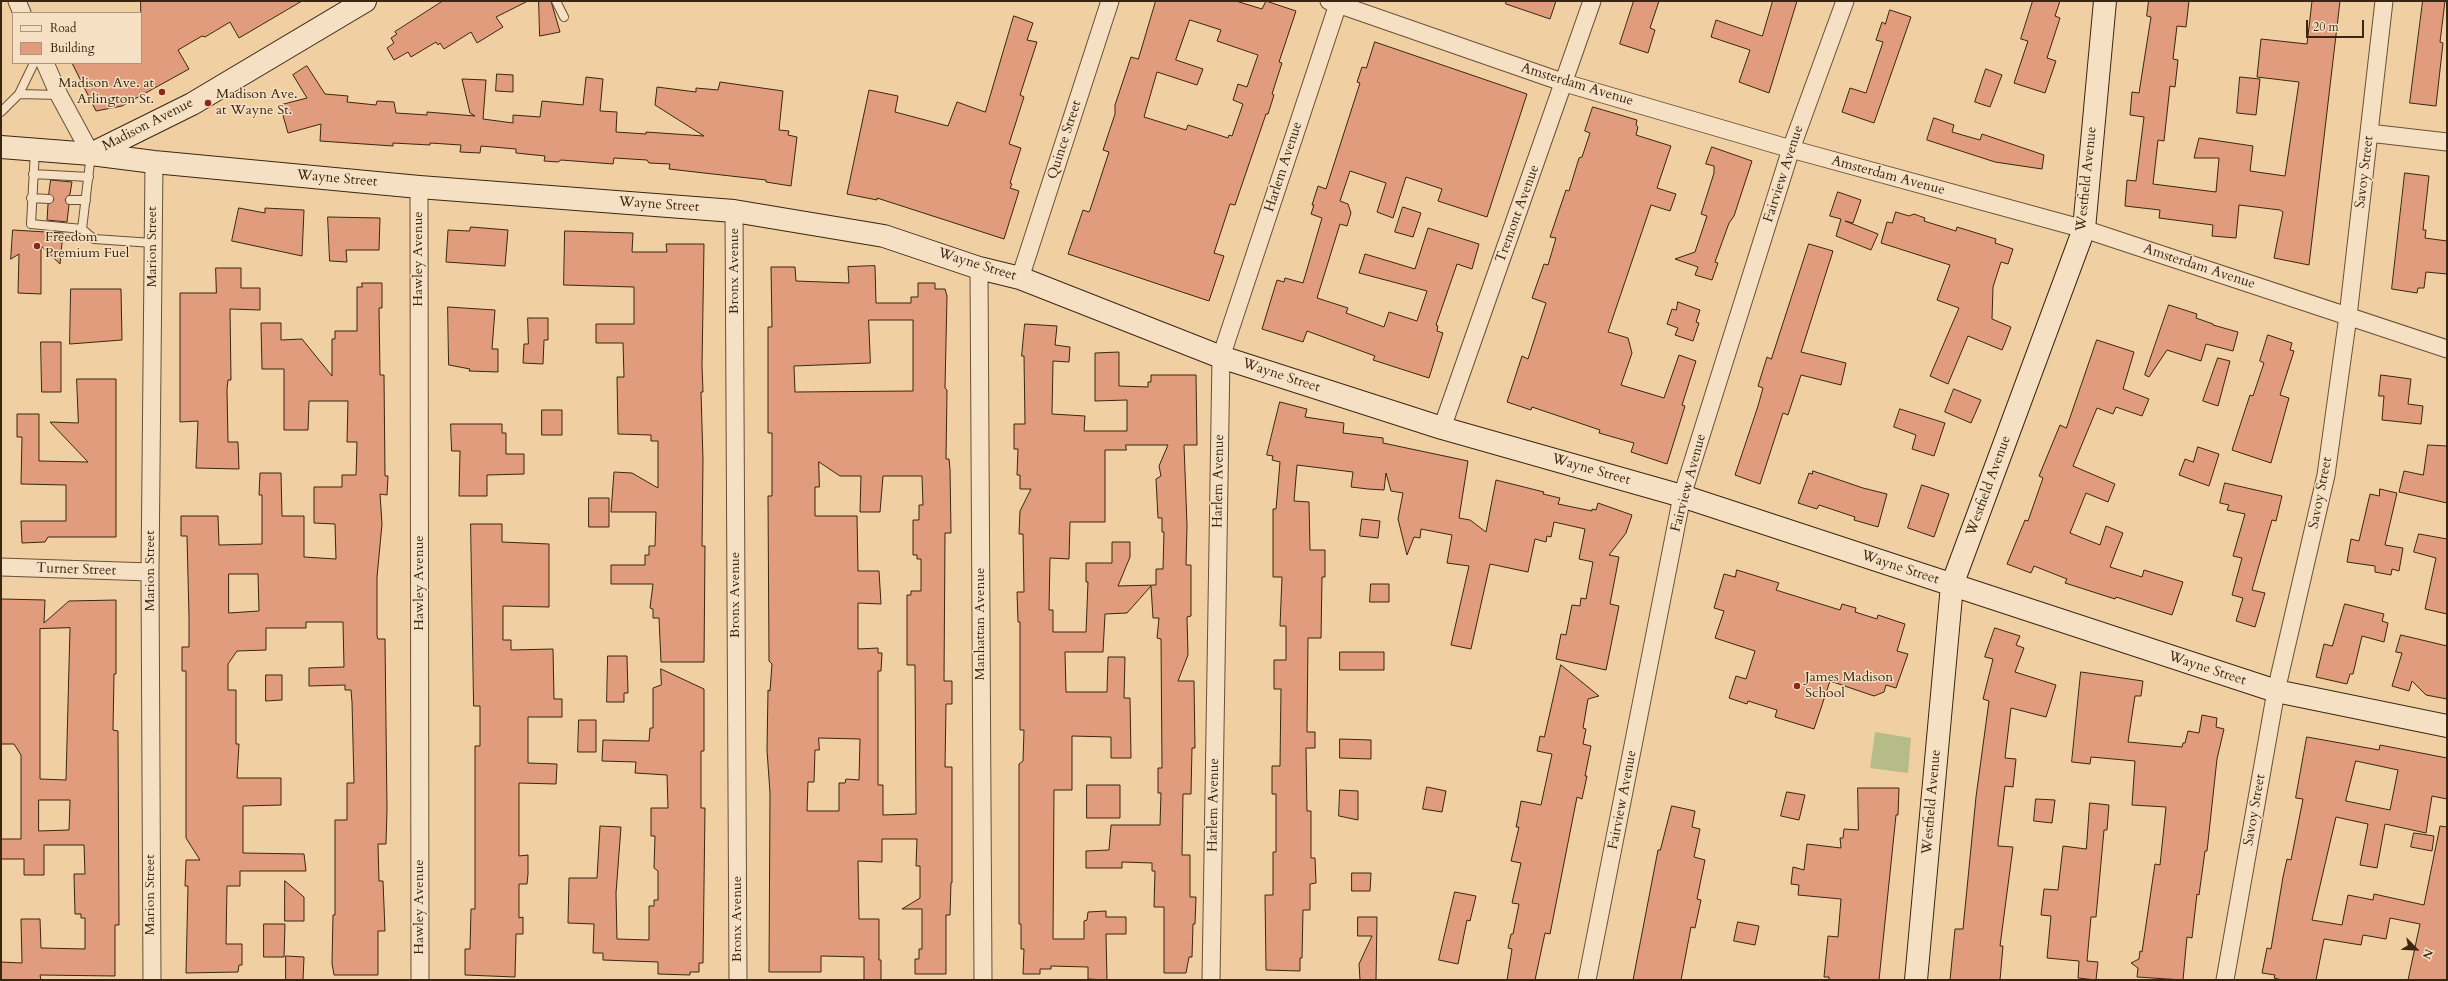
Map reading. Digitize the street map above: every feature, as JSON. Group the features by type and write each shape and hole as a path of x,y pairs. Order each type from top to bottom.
{"street":[{"path":"17,1 22,12"},
{"name":"Madison Avenue","path":"1,147 91,154 192,104 365,1"},
{"name":"Quince Street","path":"1020,278 1110,1"},
{"name":"Tremont Avenue","path":"1442,428 1565,83 1592,1"},
{"name":"Fairview Avenue","path":"1588,980 1682,496 1791,149 1845,1"},
{"name":"Westfield Avenue","path":"1916,980 1952,585 2084,229 2105,1"},
{"name":"Savoy Street","path":"2226,980 2276,691 2326,475 2348,316 2384,1"},
{"name":"Amsterdam Avenue","path":"1335,2 1565,83 1791,149 2084,229 2447,349"},
{"name":"Harlem Avenue","path":"1211,980 1220,358 1335,2"},
{"path":"45,64 59,95 91,154"},
{"path":"2369,133 2447,142"},
{"name":"Wayne Street","path":"91,154 154,162 419,187 734,211 884,236 979,268 1020,278 1220,358 1442,428 1682,496 2276,691 2447,726"},
{"name":"Marion Street","path":"152,980 150,572 154,162"},
{"name":"Hawley Avenue","path":"419,187 420,980"},
{"name":"Bronx Avenue","path":"734,211 738,980"},
{"name":"Manhattan Avenue","path":"979,268 983,980"},
{"name":"Turner Street","path":"1,567 150,572"}],"lane":[{"path":"556,1 564,17"},
{"path":"1,112 19,94 34,64"},
{"path":"19,94 59,95"},
{"path":"35,150 31,198 31,224 82,228 94,239 153,243"},
{"path":"82,228 91,154"},
{"path":"33,174 89,178"},
{"path":"31,198 49,199"},
{"path":"70,200 86,200"}],"green space":[{"path":"1875,732 1911,738 1908,773 1870,768"}],"building":[{"path":"141,1 302,1 239,38 230,22 205,37 202,36 178,50 189,69 122,106 96,111 72,64 142,64"},
{"path":"443,1 528,1 496,17 503,27 477,43 471,32 444,49 440,43 438,45 436,42 411,57 408,52 394,60 387,48 394,43 391,38 397,34 395,32"},
{"path":"539,1 551,1 560,32 540,36"},
{"path":"1156,1 1236,1 1262,9 1266,1 1296,11 1279,62 1282,63 1272,94 1274,95 1268,114 1266,114 1235,205 1230,204 1214,253 1224,256 1209,301 1068,254 1083,210 1089,212 1090,210 1109,152 1103,150 1115,114 1115,105 1131,57 1138,59","holes":["1190,20 1221,30 1217,41 1258,55 1247,87 1238,84 1233,100 1243,104 1232,136 1229,135 1228,138 1188,125 1186,130 1144,117 1157,72 1197,85 1203,69 1176,60"]},
{"path":"1506,1 1556,1 1550,19 1506,4"},
{"path":"1634,1 1659,1 1650,28 1655,30 1648,53 1620,44"},
{"path":"1773,1 1797,1 1769,93 1739,82 1750,50 1711,37 1716,20 1762,36"},
{"path":"2033,1 2060,1 2055,16 2060,18 2047,58 2056,61 2045,93 2014,83 2028,41 2021,39"},
{"path":"2149,1 2189,1 2186,27 2177,26 2173,59 2178,60 2175,87 2170,86 2164,141 2158,140 2153,184 2216,192 2219,158 2194,158 2199,138 2253,146 2250,171 2285,176 2299,82 2257,77 2261,39 2307,44 2312,1 2340,1 2309,265 2274,258 2283,212 2280,210 2239,205 2236,238 2212,236 2213,225 2159,218 2160,210 2125,206 2127,180 2136,181 2144,117 2130,115 2132,92 2139,93 2151,17 2147,16"},
{"path":"2423,1 2445,1 2440,42 2443,43 2436,106 2410,103"},
{"path":"1890,10 1911,17 1874,123 1842,112 1850,88 1866,93 1883,42 1876,40 1882,22 1885,24"},
{"path":"1014,16 1033,23 1027,40 1037,42 1020,95 1024,97 1009,144 1021,148 1010,183 1012,184 1010,188 1019,191 1004,239 877,198 877,200 847,194 869,90 898,96 895,112 948,126 957,102 985,112"},
{"path":"1375,42 1527,94 1487,217 1438,201 1442,189 1406,177 1393,218 1377,212 1386,183 1350,171 1340,201 1348,204 1351,213 1347,226 1340,224 1317,298 1348,308 1346,313 1384,327 1389,312 1417,321 1427,291 1359,273 1365,254 1415,269 1428,228 1479,244 1472,269 1457,264 1436,325 1438,326 1437,331 1443,333 1429,378 1373,360 1375,356 1307,331 1303,342 1262,329 1277,280 1284,282 1285,278 1303,283 1322,218 1311,214 1314,205 1312,205 1318,186 1326,189 1360,83 1357,82 1362,67 1366,68"},
{"path":"307,66 325,94 348,96 347,102 376,105 377,101 394,102 396,113 427,115 427,112 475,116 470,113 462,79 486,80 483,119 513,123 513,115 540,117 542,101 583,105 586,77 603,79 600,111 617,112 616,132 646,134 646,132 704,136 655,105 657,87 696,92 696,88 718,90 720,82 783,91 779,130 789,131 788,135 797,137 791,186 766,182 766,180 669,169 670,164 649,163 647,160 614,158 613,164 561,160 558,162 544,161 545,156 516,153 516,149 481,146 480,153 460,152 461,145 393,143 393,146 320,141 321,124 288,133 280,105 307,98 293,75"},
{"path":"1986,69 2002,75 1990,107 1975,102"},
{"path":"497,74 513,75 513,92 496,91"},
{"path":"2240,77 2260,79 2256,115 2237,113"},
{"path":"1593,107 1637,120 1636,125 1638,127 1636,135 1671,146 1657,188 1676,194 1670,211 1651,205 1608,332 1628,338 1632,353 1621,385 1664,398 1679,355 1696,361 1682,405 1685,406 1667,464 1631,452 1634,443 1599,433 1600,430 1532,407 1531,410 1507,402 1522,356 1528,359 1546,303 1532,298 1544,264 1548,265 1556,238 1550,237 1566,190 1569,191 1579,158 1582,157 1590,133 1585,131"},
{"path":"1934,118 1954,125 1952,132 1980,140 1982,134 2044,155 2042,169 1995,162 1927,140"},
{"path":"1712,147 1752,161 1734,216 1729,223 1715,262 1718,263 1712,280 1695,275 1698,267 1675,259 1695,252 1707,216 1701,214 1714,173 1714,166 1706,164"},
{"path":"2405,173 2429,176 2423,230 2426,230 2425,238 2447,241 2447,274 2426,272 2424,288 2418,288 2417,293 2392,289"},
{"name":"Freedom Premium Fuel","path":"51,180 72,182 70,194 65,200 69,205 67,222 47,220 48,204 54,200 49,194"},
{"path":"1838,192 1861,200 1853,223 1845,221 1878,234 1871,250 1836,236 1841,219 1830,216"},
{"path":"1403,207 1421,213 1413,237 1395,232"},
{"path":"239,208 265,213 265,208 304,210 302,256 232,241"},
{"path":"1896,212 1909,216 1914,214 1925,218 1924,221 1956,231 1957,227 1996,239 1995,243 2013,249 2008,264 2001,262 1993,287 1992,319 2011,327 2002,350 1968,336 1948,384 1930,376 1959,308 1937,300 1950,265 1881,243 1887,222 1892,223"},
{"path":"328,217 380,218 379,250 346,250 347,262 330,261"},
{"path":"471,227 508,230 505,266 446,262 448,230 469,231"},
{"name":"Freedom Premium Fuel","path":"13,230 63,233 60,264 41,246 41,294 18,293 19,254 11,259"},
{"path":"565,231 633,233 632,252 667,252 666,244 704,244 703,392 701,392 703,460 702,546 705,546 704,662 661,662 659,618 653,618 653,609 650,608 653,584 611,584 611,565 645,565 645,555 649,555 649,546 655,546 656,512 611,512 614,472 632,473 658,488 658,441 651,441 651,435 618,434 617,377 624,377 623,343 596,343 596,324 634,324 634,287 564,285"},
{"path":"1809,244 1833,251 1801,352 1846,363 1841,385 1801,375 1788,415 1783,413 1760,484 1735,475 1763,388 1758,386 1767,357 1771,359"},
{"path":"875,266 876,303 911,303 911,297 918,297 918,283 935,283 935,289 945,289 947,296 945,388 947,390 946,459 949,459 950,469 951,533 945,533 944,681 952,681 952,704 946,704 945,767 952,767 952,883 950,915 946,915 946,974 915,974 915,959 919,959 919,949 922,949 922,909 902,909 920,898 920,866 916,866 917,839 882,839 882,862 858,861 859,919 879,919 879,960 881,960 881,980 864,980 864,957 821,956 821,972 769,972 770,793 767,750 768,690 770,691 772,664 769,661 768,496 772,496 772,433 768,433 768,327 772,327 771,267 795,267 796,281 849,283 848,267","holes":["869,320 913,320 913,391 795,392 794,366 870,363","819,462 840,476 861,476 860,512 880,512 883,476 922,476 923,505 919,505 919,520 913,520 913,555 917,555 917,559 921,559 921,591 911,591 911,595 907,595 907,665 915,665 916,814 883,815 883,785 878,785 878,671 881,671 882,653 878,653 878,648 858,649 858,603 881,604 879,571 858,571 857,516 815,516 815,487 819,487","819,738 860,739 859,780 846,779 845,783 839,783 839,811 807,811 808,782 814,782 815,750 819,750"]},
{"path":"216,268 241,268 241,288 260,288 260,310 230,309 231,380 228,380 227,389 228,442 238,442 239,469 196,468 198,421 180,422 180,293 216,293"},
{"path":"362,283 382,283 382,308 379,308 380,375 384,375 385,476 388,476 387,495 380,494 382,524 377,577 377,636 378,639 385,639 387,809 386,844 378,844 379,881 383,881 385,931 378,931 378,975 334,975 332,963 333,915 335,915 335,820 347,820 347,783 354,783 352,702 351,690 345,690 345,685 309,686 309,668 344,667 343,622 306,622 306,628 266,628 266,650 237,651 228,664 228,690 236,690 236,744 239,744 237,778 281,778 281,805 243,806 243,853 304,854 306,871 240,871 240,886 227,886 226,944 242,944 242,965 239,965 238,972 186,973 188,886 185,886 186,860 200,860 186,838 186,671 182,671 182,647 189,647 189,617 187,536 181,536 181,516 218,516 219,545 262,544 262,495 259,495 260,473 281,473 282,516 304,516 304,557 336,559 335,524 314,523 314,487 342,487 342,475 356,475 357,442 347,442 348,401 309,401 308,430 284,430 284,369 262,369 261,323 281,323 281,340 302,339 332,376 332,339 335,339 335,331 357,331 357,287 362,287","holes":["229,574 258,574 259,611 229,613"]},
{"path":"71,289 121,289 122,340 70,344"},
{"path":"1678,302 1700,310 1696,322 1699,323 1693,341 1675,335 1678,328 1667,324 1672,309 1676,310"},
{"path":"2169,305 2197,314 2196,318 2213,325 2238,332 2233,351 2206,344 2201,361 2167,350 2149,377 2145,375"},
{"path":"448,307 495,310 492,349 498,349 498,372 469,371 470,369 449,365"},
{"path":"528,318 548,318 548,340 544,340 543,364 523,363 524,344 528,344"},
{"path":"1025,324 1057,326 1055,345 1070,347 1069,362 1053,361 1052,414 1085,416 1084,431 1127,431 1127,400 1095,401 1095,353 1119,352 1119,386 1148,387 1148,382 1151,382 1151,375 1196,375 1197,445 1184,445 1187,525 1186,565 1191,565 1191,616 1187,617 1188,655 1178,681 1194,681 1195,748 1192,748 1191,794 1183,794 1182,855 1190,855 1190,897 1196,897 1192,957 1189,957 1186,973 1164,973 1164,907 1154,907 1155,871 1152,871 1152,863 1122,862 1122,868 1086,868 1086,851 1109,850 1111,825 1160,825 1161,793 1158,793 1158,768 1162,768 1161,639 1157,638 1159,618 1153,618 1151,586 1127,613 1105,614 1103,652 1065,652 1066,692 1107,692 1108,657 1125,657 1124,698 1130,698 1131,758 1111,758 1111,737 1072,736 1072,790 1054,790 1053,939 1084,939 1084,921 1087,920 1088,912 1106,911 1106,917 1126,917 1126,934 1106,934 1107,980 1088,979 1088,967 1051,966 1051,969 1040,969 1040,974 1023,974 1024,949 1021,949 1021,924 1019,924 1019,764 1023,761 1024,730 1020,730 1020,622 1018,622 1017,592 1024,592 1023,534 1019,534 1020,511 1031,489 1020,489 1020,475 1017,475 1018,449 1014,449 1014,424 1025,424 1024,356 1022,356","holes":["1126,445 1168,445 1159,466 1161,476 1156,479 1158,518 1162,518 1162,532 1164,532 1163,569 1156,569 1156,585 1118,586 1130,557 1130,542 1112,542 1112,563 1086,563 1086,582 1088,582 1086,632 1053,632 1053,610 1049,610 1050,558 1069,559 1070,522 1105,522 1105,450 1126,450"]},
{"path":"2268,335 2292,343 2290,350 2294,351 2280,395 2289,398 2271,463 2232,450 2250,395 2253,396 2264,363 2260,361"},
{"path":"2097,340 2134,352 2123,389 2149,399 2142,416 2116,407 2113,414 2097,408 2073,466 2115,484 2108,502 2086,493 2070,533 2100,545 2106,526 2123,533 2110,567 2142,577 2144,570 2183,582 2172,615 2065,583 2067,579 2034,566 2031,573 2007,564 2025,520 2028,521 2043,478 2039,476 2060,425 2066,428"},
{"path":"41,342 61,342 61,392 42,392"},
{"path":"2218,358 2230,361 2218,406 2203,401"},
{"path":"2381,375 2411,379 2408,404 2423,406 2421,424 2382,420 2384,396 2379,396"},
{"path":"77,379 116,379 116,537 48,537 45,542 22,543 21,521 66,521 66,485 21,484 22,437 17,437 17,414 39,414 39,461 88,462 50,422 78,423"},
{"path":"1954,389 1981,400 1971,423 1945,412"},
{"path":"1280,402 1307,409 1305,417 1344,423 1343,433 1383,438 1383,443 1468,461 1459,518 1470,520 1486,532 1496,480 1544,492 1543,494 1560,498 1558,504 1592,511 1592,509 1596,510 1598,503 1632,515 1626,533 1609,555 1619,557 1610,604 1619,606 1606,670 1556,659 1561,634 1566,635 1572,605 1580,606 1581,598 1586,599 1593,562 1579,559 1585,529 1554,522 1551,537 1547,536 1546,542 1535,539 1528,572 1490,564 1471,649 1451,645 1469,566 1447,563 1452,535 1421,529 1420,538 1414,537 1407,555 1398,519 1403,493 1391,491 1386,473 1384,490 1368,489 1351,487 1353,472 1297,465 1294,501 1309,502 1310,550 1325,550 1325,577 1322,577 1321,638 1308,638 1307,732 1315,732 1315,748 1306,748 1307,811 1311,811 1311,858 1315,858 1316,883 1310,884 1310,910 1303,910 1302,958 1300,958 1300,971 1266,970 1265,895 1273,895 1273,852 1276,852 1276,794 1272,794 1272,766 1280,766 1281,689 1274,689 1274,660 1286,660 1286,626 1280,626 1282,577 1273,577 1273,509 1276,509 1280,462 1272,460 1273,456 1267,455"},
{"path":"1900,409 1945,423 1934,456 1912,449 1916,435 1894,427"},
{"path":"542,410 562,410 562,435 542,435"},
{"path":"451,424 502,424 502,433 506,433 506,454 524,454 524,474 487,475 487,496 459,496 460,451 452,451"},
{"path":"2428,445 2447,446 2447,503 2399,492 2404,471 2423,475"},
{"path":"2198,447 2219,454 2209,486 2179,475 2185,459 2193,462"},
{"path":"1813,471 1863,488 1887,494 1878,527 1854,520 1855,517 1819,505 1817,509 1798,503 1809,473 1812,474"},
{"path":"2225,483 2282,496 2276,521 2272,520 2252,590 2265,593 2255,627 2236,621 2243,598 2232,595 2242,558 2233,556 2245,514 2227,510 2229,505 2220,503"},
{"path":"1922,485 1949,494 1934,537 1908,528"},
{"path":"2380,489 2397,493 2385,545 2403,548 2399,571 2392,569 2391,575 2375,572 2375,566 2347,562 2351,539 2359,541 2370,494 2379,496"},
{"path":"589,498 609,498 609,527 589,527"},
{"path":"1362,519 1380,521 1378,538 1360,536"},
{"path":"471,524 502,524 502,542 549,544 549,607 503,606 503,640 511,640 511,650 553,649 554,699 562,699 562,717 528,717 528,763 557,764 556,784 519,783 519,856 528,855 528,874 527,884 519,884 519,918 523,917 523,934 516,934 515,977 465,975 465,949 470,949 471,909 475,909 475,746 480,746 480,706 474,706"},
{"path":"2419,534 2447,539 2447,614 2425,609 2436,558 2414,552"},
{"path":"1737,570 1779,583 1776,590 1840,610 1842,604 1856,608 1855,612 1877,619 1878,615 1905,624 1897,651 1908,654 1896,688 1886,685 1884,692 1874,696 1830,681 1814,729 1775,717 1777,710 1748,701 1747,704 1729,698 1736,676 1746,679 1755,651 1715,638 1724,611 1714,608 1724,574 1735,577"},
{"path":"1371,584 1389,584 1389,602 1370,602"},
{"path":"2,599 45,600 44,623 69,601 116,600 116,674 114,674 113,730 118,731 119,925 115,925 115,976 40,975 41,980 1,980 1,962 22,963 21,919 40,919 41,948 85,949 85,918 81,918 81,914 75,914 74,874 85,874 84,845 44,845 44,875 24,875 24,859 1,859 1,839 21,839 21,755 14,744 1,744","holes":["70,628 66,780 40,779 40,629","39,800 70,800 69,830 39,831"]},
{"path":"2345,604 2384,614 2382,621 2388,623 2384,642 2362,636 2353,674 2350,674 2347,684 2316,677 2324,644 2332,646"},
{"path":"1995,628 2020,636 2016,645 2024,648 2015,672 2056,685 2046,717 2011,708 2005,758 2016,759 2013,787 2005,786 1998,846 2013,847 2000,946 2003,946 2000,980 1950,980 1955,929 1963,929 1976,797 1989,701 1983,699 1993,659 1985,657"},
{"path":"2401,635 2447,646 2447,699 2426,695 2412,681 2409,691 2392,686 2402,653 2396,652"},
{"path":"1340,652 1384,652 1384,670 1340,670"},
{"path":"608,656 627,656 628,693 624,693 624,702 607,702"},
{"path":"1561,665 1599,696 1588,699 1583,728 1586,729 1583,744 1591,746 1585,776 1587,776 1582,799 1577,797 1550,934 1545,933 1535,980 1507,980 1512,949 1508,948 1511,934 1513,934 1519,904 1512,903 1521,863 1511,861 1519,827 1516,827 1521,801 1541,805 1552,754 1537,751 1540,736 1544,737"},
{"path":"661,669 704,689 704,751 701,751 701,808 705,808 703,963 699,963 699,972 690,972 690,975 658,974 658,962 603,960 603,953 593,953 594,924 568,923 569,878 597,878 600,826 621,827 616,893 617,939 649,940 649,906 654,906 654,900 658,900 658,871 654,868 655,836 651,836 651,808 668,808 667,775 635,773 636,762 602,761 603,740 649,741 650,728 653,728 653,688 661,685"},
{"path":"2081,672 2143,681 2141,696 2135,696 2128,742 2182,747 2183,743 2185,743 2188,731 2199,733 2202,715 2217,718 2216,727 2224,729 2217,759 2207,851 2205,851 2199,895 2197,894 2192,938 2187,937 2183,980 2137,977 2138,968 2131,963 2139,959 2140,951 2142,952 2155,864 2160,865 2166,807 2132,805 2135,761 2091,757 2090,764 2072,762"},
{"path":"266,675 282,675 282,700 266,701"},
{"path":"579,720 596,720 596,752 578,752"},
{"path":"2307,737 2379,750 2380,745 2447,758 2447,799 2432,796 2426,833 2385,824 2377,868 2360,865 2368,824 2336,817 2312,920 2342,925 2348,895 2373,900 2374,894 2424,905 2440,826 2447,827 2447,980 2408,980 2420,924 2390,918 2386,939 2363,935 2361,945 2324,939 2316,980 2282,980 2274,978 2275,975 2262,973 2267,948 2271,949 2283,877 2287,859 2291,860 2303,799 2296,798","holes":["2356,761 2398,770 2390,810 2346,801"]},
{"path":"1340,739 1371,740 1371,759 1340,758"},
{"path":"1087,785 1120,785 1120,818 1087,818"},
{"path":"1427,787 1446,791 1442,812 1423,809"},
{"path":"1858,788 1899,788 1898,815 1896,815 1879,980 1829,980 1829,977 1824,977 1828,936 1838,937 1841,899 1798,895 1799,885 1791,884 1793,867 1804,870 1807,844 1841,848 1840,838 1843,838 1844,829 1858,830"},
{"path":"1340,790 1358,791 1358,820 1339,816"},
{"path":"1787,792 1805,795 1799,820 1781,816"},
{"path":"2036,799 2055,800 2052,823 2034,821"},
{"path":"2090,803 2109,805 2107,830 2104,830 2096,917 2091,917 2087,961 2098,962 2096,980 2078,978 2079,961 2047,958 2051,916 2041,915 2044,889 2058,890 2063,846 2086,849"},
{"path":"1672,806 1695,811 1692,827 1700,829 1694,857 1705,860 1697,899 1701,900 1695,928 1691,927 1681,980 1633,980 1658,850 1660,850"},
{"path":"2414,833 2434,836 2432,851 2411,847"},
{"path":"1352,873 1371,873 1370,891 1352,891"},
{"path":"285,881 304,897 304,921 285,921"},
{"path":"1455,892 1476,896 1470,921 1467,920 1458,964 1439,960"},
{"path":"1358,917 1377,917 1376,980 1360,980 1359,964 1372,936 1358,936"},
{"path":"1738,922 1759,926 1755,945 1734,941"},
{"path":"264,924 285,924 284,957 264,957"},
{"path":"286,956 304,957 303,980 286,980"}],"place":[{"name":"Madison Ave. at Arlington St.","path":"162,92"},
{"name":"Madison Ave. at Wayne St.","path":"208,103"},
{"name":"Freedom Premium Fuel","path":"37,246"},
{"name":"James Madison School","path":"1797,686"}]}
